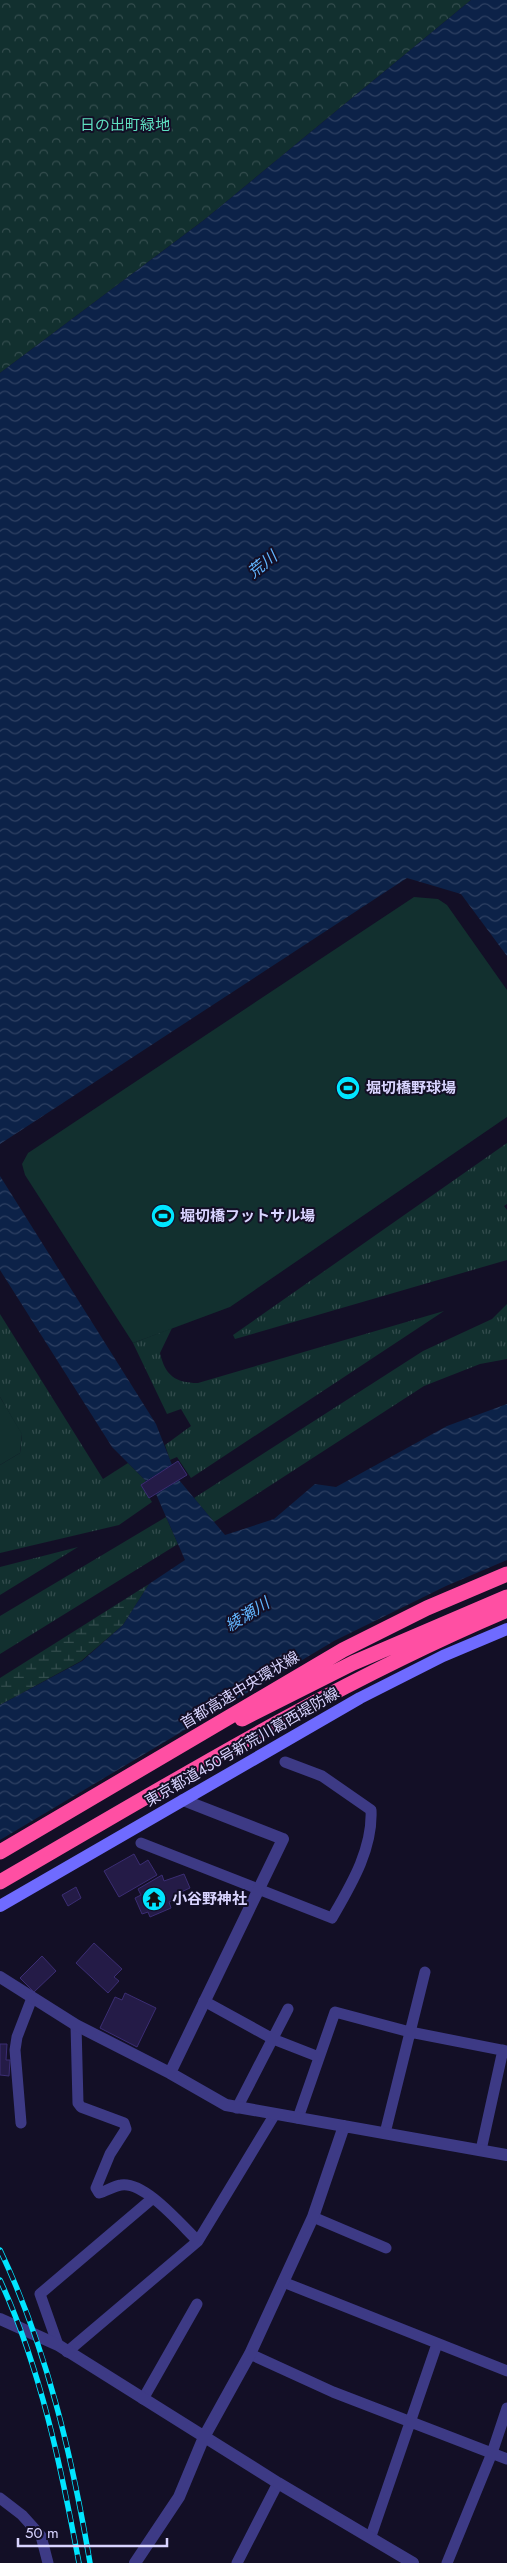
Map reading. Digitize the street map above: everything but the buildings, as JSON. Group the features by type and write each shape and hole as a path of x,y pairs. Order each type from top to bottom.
{"highway":[{"name":"首都高速中央環状線","path":"0,1852 343,1650 427,1608 507,1574"},
{"path":"112,1787 317,1681 408,1638 507,1597"},
{"path":"0,1882 354,1681 440,1638 507,1610"}],"main road":[{"name":"東京都道450号新荒川葛西堤防線","path":"0,1906 360,1698 443,1656 507,1629"}],"street":[{"path":"170,2073 283,1839 183,1800"},
{"path":"0,1977 76,2025 170,2073 226,2105 507,2155"},
{"path":"135,2563 179,2498 204,2437 250,2354 313,2217 344,2126"},
{"path":"0,2319 62,2349 278,2483 371,2536 413,2563"}],"lane":[{"path":"141,1843 332,1918 355,1879 372,1824 372,1810 322,1776 285,1762"},
{"path":"386,2133 425,1972"},
{"path":"21,2123 15,2050 17,2037 32,1998"},
{"path":"204,2001 272,2039 319,2057"},
{"path":"237,2108 288,2009"},
{"path":"298,2118 335,2012 410,2032 505,2050 481,2150"},
{"path":"76,2025 78,2102 82,2107 124,2123 126,2129 110,2154 96,2188 100,2193 122,2185 134,2187 153,2198 198,2241"},
{"path":"153,2198 40,2294 62,2349 198,2241 275,2114"},
{"path":"313,2217 386,2248"},
{"path":"283,2282 507,2371"},
{"path":"143,2399 197,2304"},
{"path":"371,2536 437,2344"},
{"path":"250,2354 333,2392 507,2459"},
{"path":"446,2563 492,2453 507,2408"},
{"path":"237,2563 278,2483"},
{"path":"0,2498 22,2515 41,2536 48,2563"}],"green space":[{"name":"日の出町緑地","path":"0,0 471,0 204,220 0,373"},
{"name":"堀切橋野球場","path":"414,897 438,899 447,905 507,990 507,1117 230,1307 133,1343 25,1175 22,1164 28,1153"},
{"path":"507,1143 507,1204 504,1206 507,1210 507,1260 235,1339 233,1335"},
{"path":"507,1304 507,1359 480,1364 424,1386 214,1522 194,1498 423,1351 492,1319"},
{"path":"444,1311 191,1478 177,1457 170,1460 165,1445 191,1426 181,1409 167,1414 133,1343 172,1328 160,1353 162,1361 172,1376 190,1383 198,1383"},
{"path":"0,1314 103,1479 128,1463 146,1481 141,1485 152,1502 119,1525 0,1553 0,1465 20,1453 22,1435 0,1397"},
{"path":"0,1397 22,1434 20,1453 0,1465"},
{"path":"166,1517 178,1544 0,1654 0,1616"},
{"path":"78,1547 0,1595 0,1567"},
{"path":"149,1584 123,1625 81,1661 0,1705 0,1678"}],"water":[{"name":"荒川","path":"471,0 507,0 507,956 461,894 407,878 0,1144 0,373 204,220"},
{"path":"0,1176 156,1424 172,1465 146,1481 112,1447 0,1270"},
{"name":"綾瀬川","path":"507,1404 507,1560 446,1586 334,1641 0,1840 0,1705 82,1661 123,1625 149,1584 185,1560 156,1494 179,1480 225,1535 274,1519 315,1484 336,1487 447,1426"}],"railway":[{"path":"0,2250 17,2287 56,2404 75,2483 90,2563"},
{"path":"0,2280 27,2348 38,2383 57,2455 79,2563"}],"place":[{"name":"堀切橋野球場","path":"348,1088"},
{"name":"堀切橋フットサル場","path":"163,1216"},
{"name":"小谷野神社","path":"154,1899"}]}
